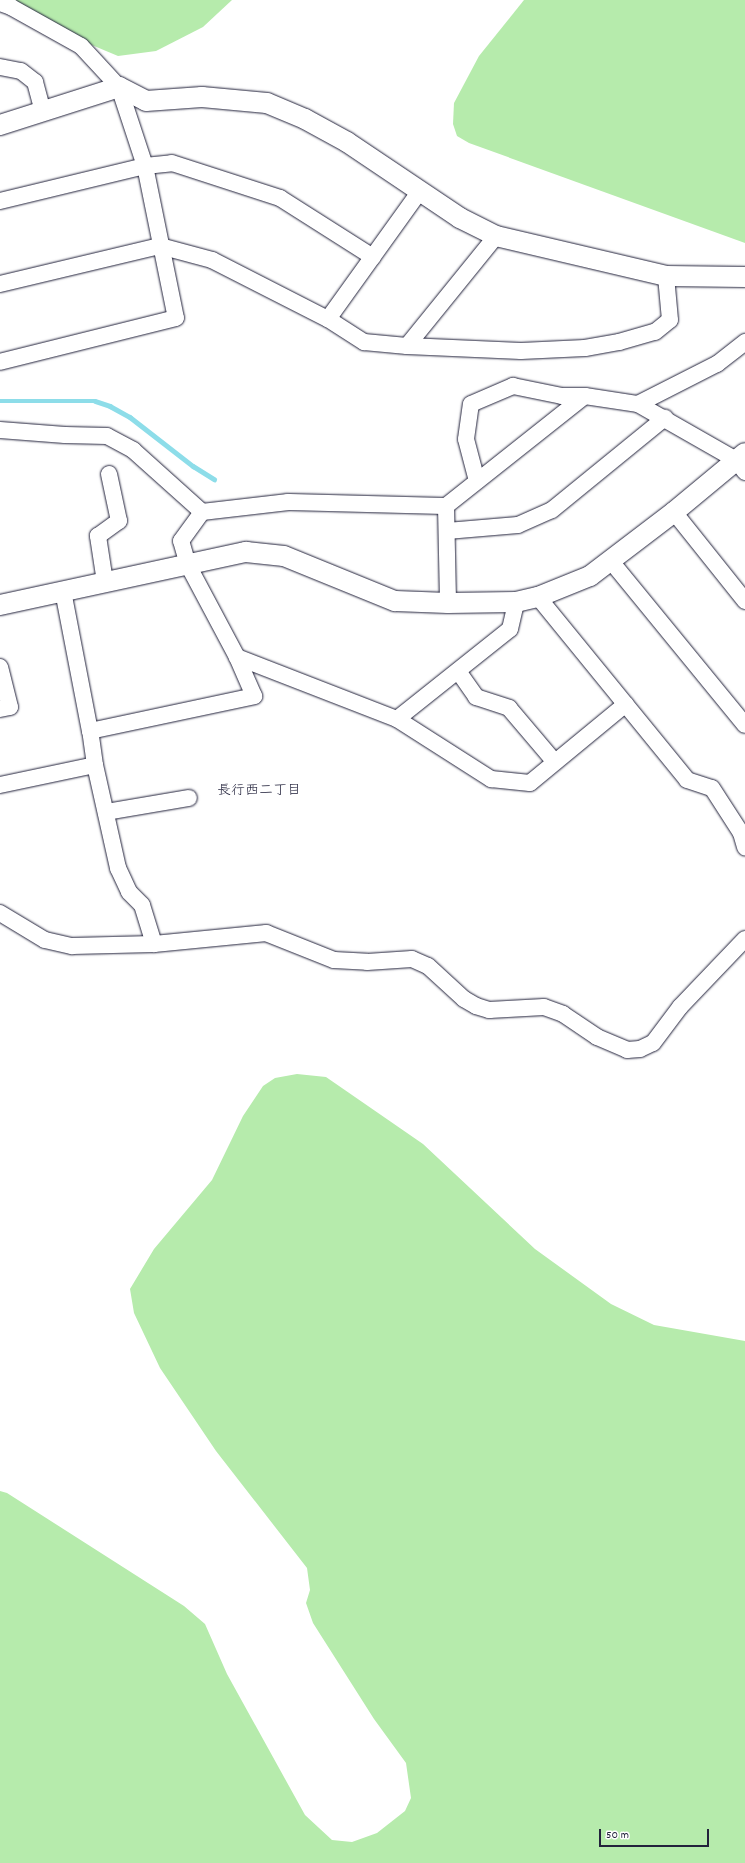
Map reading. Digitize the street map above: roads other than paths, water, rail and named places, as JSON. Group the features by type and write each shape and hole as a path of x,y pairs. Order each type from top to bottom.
{"street":[{"path":"0,3 11,7 81,46 119,86 146,101 202,97 266,103 305,119 347,142 460,218 496,236 666,276 745,277"},
{"path":"0,67 21,71 35,82 43,111"},
{"path":"0,125 119,86"},
{"path":"0,362 176,318 160,246 145,166 119,86"},
{"path":"0,202 145,166 172,163 280,198 373,257"},
{"path":"328,319 420,191"},
{"path":"407,346 496,236"},
{"path":"0,284 160,246 212,260 328,319 364,342 407,346 521,351 585,348 619,342 655,332 670,320 666,276"},
{"path":"638,404 717,364 745,342"},
{"path":"0,605 246,552 284,556 395,601 448,604 516,602 538,597 590,576 742,462 638,404 585,396 562,396 514,386 471,404 466,439 477,481"},
{"path":"90,731 254,696 237,657 188,565 181,541 202,512 288,502 446,506 585,396"},
{"path":"447,531 518,525 552,510 665,418"},
{"path":"0,430 65,435 107,436 133,450 202,512"},
{"path":"105,582 98,536 119,521 110,474"},
{"path":"446,506 448,604"},
{"path":"674,512 745,600"},
{"path":"610,560 745,725"},
{"path":"64,591 95,765 118,868 129,892 142,905 154,944"},
{"path":"538,597 686,780 712,788 744,837"},
{"path":"397,719 510,629 516,602"},
{"path":"237,657 397,719 491,779 530,783 554,761 626,704"},
{"path":"0,667 10,707 0,709"},
{"path":"458,671 476,697 509,708 554,761"},
{"path":"0,785 95,765"},
{"path":"106,812 189,798"},
{"path":"0,913 45,940 72,946 154,944 266,933 334,960 367,962 412,959 428,966 464,999 476,1006 489,1010 544,1007 563,1014 597,1038 627,1050 640,1049 653,1042 680,1007 745,939"}],"waterway":[{"path":"0,401 95,401 110,406 130,417 193,466 214,479"}],"district":[{"name":"長行西二丁目","path":"259,791"}]}
